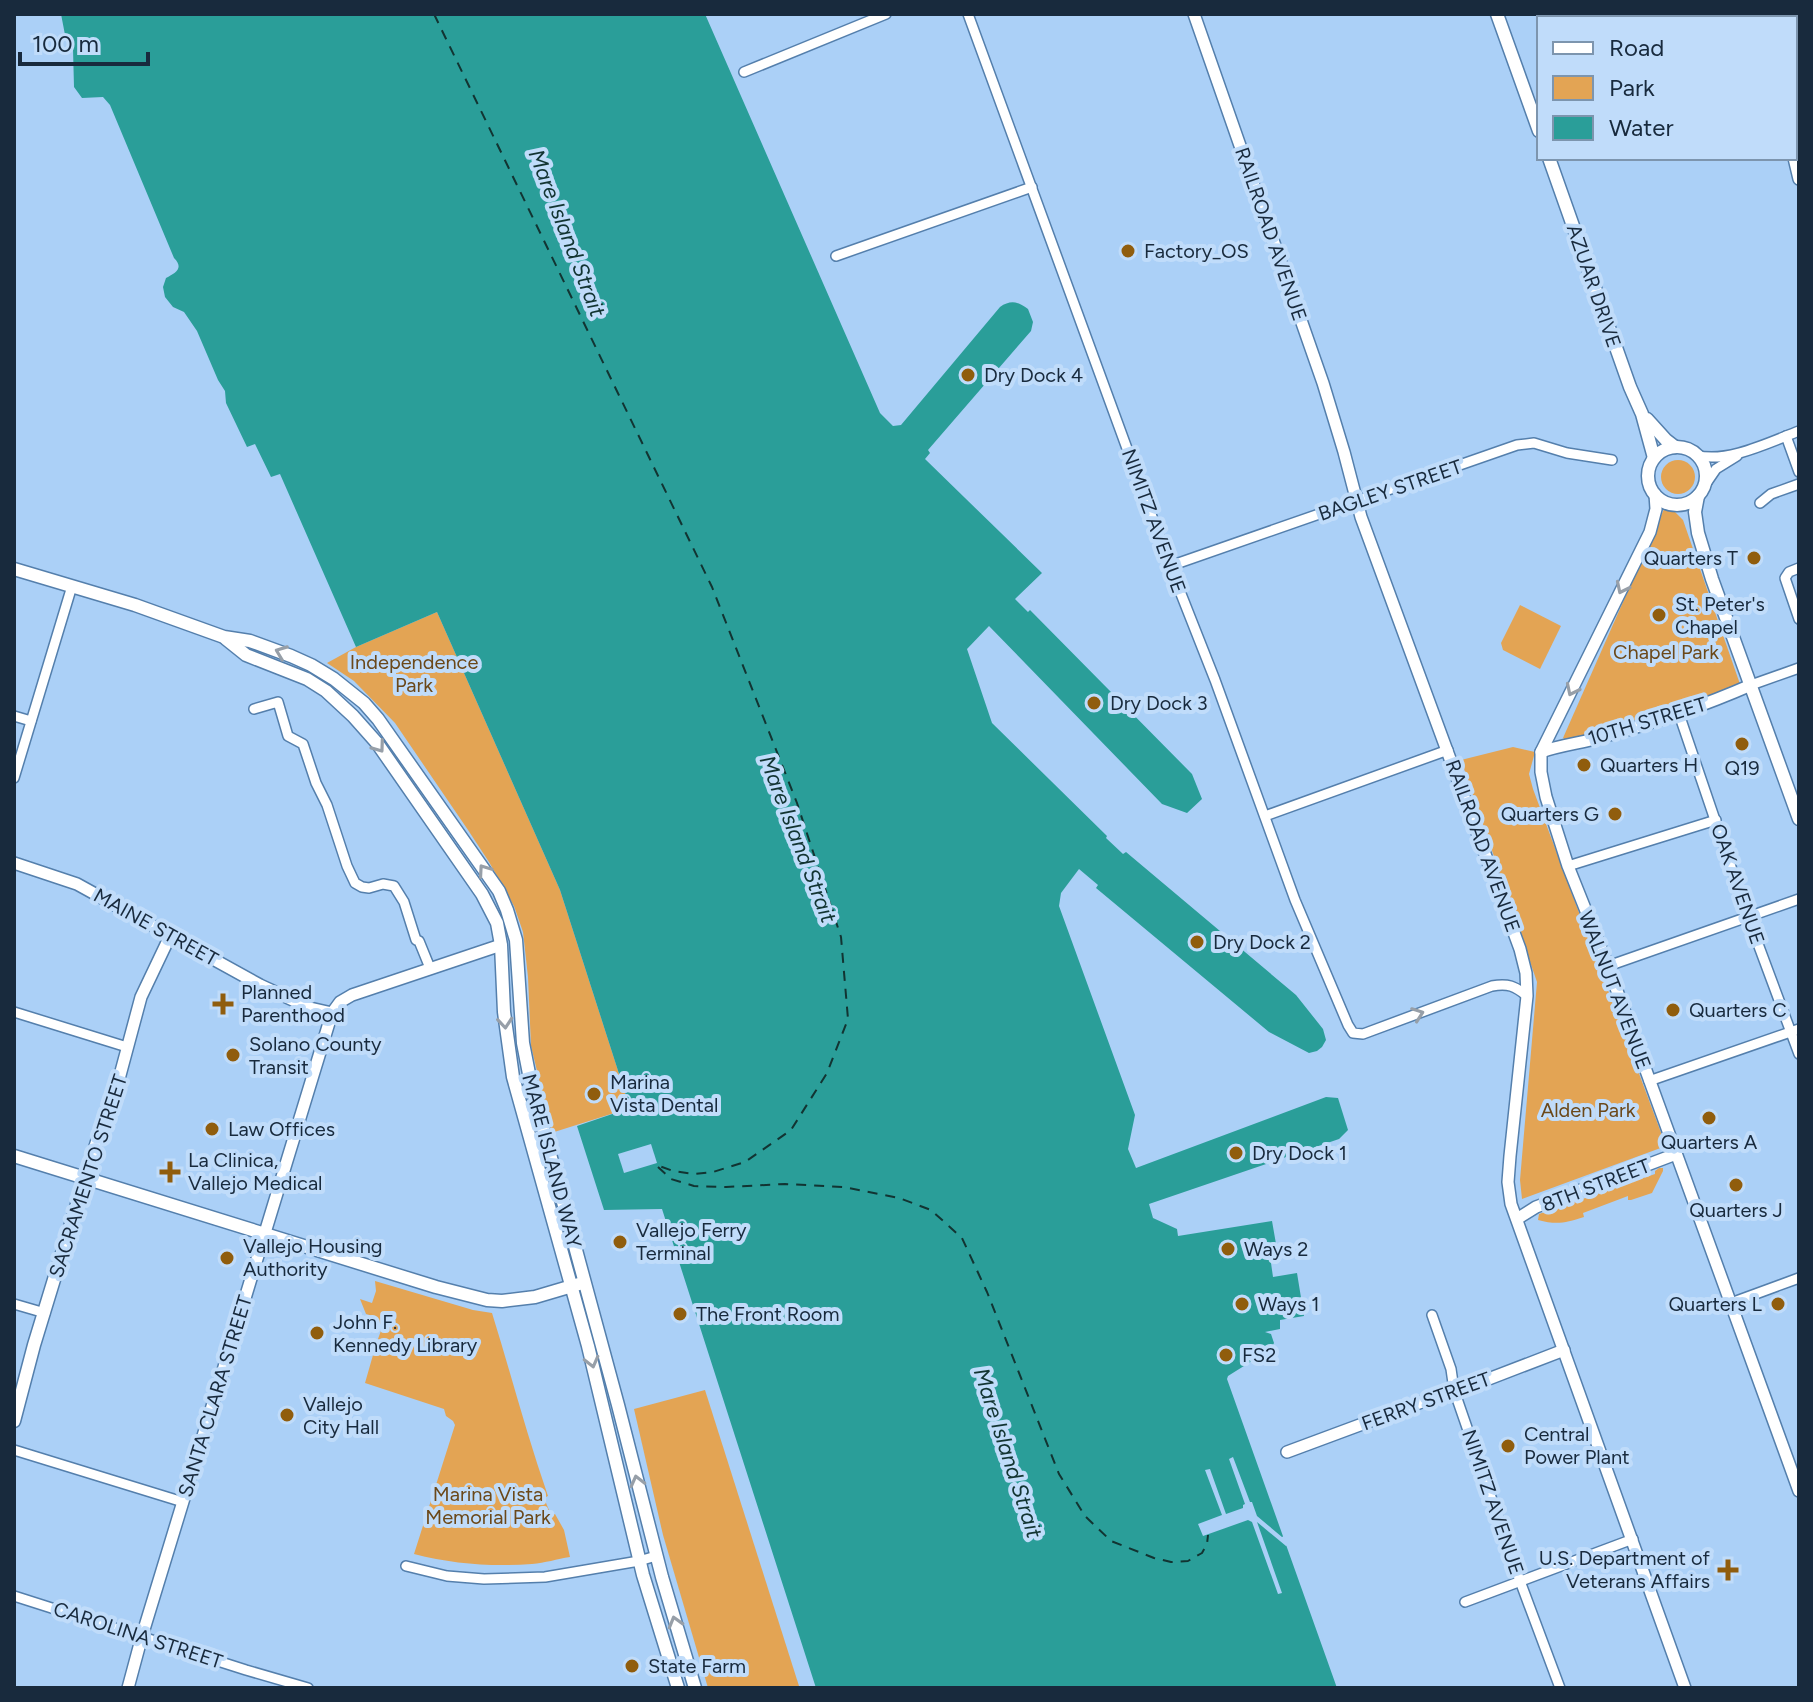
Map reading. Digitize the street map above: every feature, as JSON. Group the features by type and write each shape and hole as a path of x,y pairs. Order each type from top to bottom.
{"main road":[{"path":"1497,14 1537,125"},
{"name":"AZUAR DRIVE","path":"1550,160 1642,414 1654,458"},
{"name":"AZUAR DRIVE","path":"1642,414 1675,447"},
{"path":"1701,490 1686,503 1665,502 1650,488 1648,475 1654,458 1660,452 1683,448 1696,455 1704,466 1706,473 1695,519 1698,533 1799,819"},
{"path":"1672,504 1685,514 1698,533"},
{"path":"14,569 135,605 224,637"},
{"name":"MARE ISLAND WAY","path":"224,637 250,641 311,665 364,703 499,891 516,940 526,1063 656,1556 695,1688"},
{"name":"MARE ISLAND WAY","path":"224,637 246,655 307,679 326,691 353,716 377,743 482,894 497,923 513,1077 604,1407 639,1561 678,1688"},
{"path":"501,945 516,940"},
{"path":"14,1156 487,1300 518,1300 585,1281"},
{"name":"SACRAMENTO STREET","path":"14,1421 85,1178"}],"street":[{"path":"744,72 886,14"},
{"name":"NIMITZ AVENUE","path":"968,14 1295,900 1348,1025 1353,1033 1363,1034 1492,986 1514,986 1527,996"},
{"name":"RAILROAD AVENUE","path":"1194,14 1323,383 1357,502 1520,949 1527,996 1509,1172 1511,1204 1685,1688"},
{"path":"836,256 1032,187"},
{"path":"1696,455 1711,458 1748,450 1799,431"},
{"path":"1786,436 1799,472"},
{"name":"BAGLEY STREET","path":"1170,566 1517,445 1534,443 1567,453 1612,460"},
{"path":"1701,490 1716,469 1748,450"},
{"path":"1760,503 1771,494 1799,484"},
{"path":"1541,752 1650,532 1655,513 1655,494"},
{"path":"1799,568 1789,572 1785,578 1799,619"},
{"path":"14,778 72,586"},
{"path":"1751,685 1799,668"},
{"name":"10TH STREET","path":"1541,752 1679,714 1751,685"},
{"path":"254,709 278,702 288,736 303,744 355,883 369,888 383,884 394,886 404,902 416,940 425,952 430,968"},
{"name":"OAK AVENUE","path":"1679,714 1748,917 1795,1030 1799,1054"},
{"path":"14,716 31,721"},
{"path":"1265,816 1448,750"},
{"name":"WALNUT AVENUE","path":"1541,752 1546,797 1568,866 1608,966 1798,1484"},
{"path":"1568,866 1716,820"},
{"name":"MAINE STREET","path":"14,863 77,884 269,989 310,1008 332,1013"},
{"path":"1608,966 1799,899"},
{"name":"SACRAMENTO STREET","path":"85,1178 119,1079 146,985 171,934"},
{"path":"332,1013 340,1002 352,995 501,945"},
{"path":"14,1012 127,1047"},
{"name":"SANTA CLARA STREET","path":"128,1688 332,1013"},
{"path":"1649,1081 1795,1030"},
{"name":"8TH STREET","path":"1517,1219 1536,1207 1676,1154"},
{"path":"1731,1303 1799,1278"},
{"path":"14,1304 45,1313"},
{"name":"NIMITZ AVENUE","path":"1432,1315 1451,1369 1454,1390 1560,1688"},
{"name":"FERRY STREET","path":"1287,1452 1564,1350"},
{"path":"14,1450 183,1502"},
{"path":"1465,1602 1633,1539"},
{"path":"406,1566 447,1576 484,1579 545,1577 656,1556"},
{"name":"CAROLINA STREET","path":"14,1596 308,1688"}],"green space":[{"path":"1678,460 1690,465 1695,477 1690,489 1678,494 1666,489 1661,477 1666,465"},
{"name":"Chapel Park","path":"1664,509 1674,511 1683,520 1741,687 1699,704 1569,742 1563,738"},
{"path":"1520,605 1561,626 1540,669 1503,650 1501,643"},
{"name":"Independence Park","path":"437,612 560,890 630,1108 548,1134 545,1104 531,1046 523,932 514,906 489,862 395,723 354,681 327,663"},
{"name":"Alden Park","path":"1513,747 1535,752 1529,774 1533,789 1666,1146 1522,1199 1520,1180 1537,982 1461,760"},
{"path":"1659,1168 1663,1171 1652,1193 1631,1200 1628,1196 1583,1213 1584,1217 1571,1221 1556,1223 1538,1220 1539,1214 1655,1174"},
{"name":"Marina Vista Memorial Park","path":"375,1281 492,1313 548,1496 544,1498 551,1515 555,1514 564,1530 570,1557 502,1565 473,1564 414,1554 455,1425 444,1409 365,1383 381,1340 378,1339 383,1325 375,1322 376,1317 366,1314 360,1299 372,1303"},
{"path":"705,1390 799,1686 794,1688 708,1688 663,1535 634,1409"}],"water":[{"name":"Mare Island Strait","path":"61,14 705,14 880,413 893,426 901,425 1000,307 1014,302 1028,309 1033,322 1031,331 928,450 930,453 925,459 1042,573 1015,599 1028,612 1030,610 1192,774 1202,799 1187,813 1162,804 989,626 967,649 992,723 1123,854 1126,852 1296,995 1323,1029 1326,1040 1322,1047 1309,1053 1269,1032 1096,888 1098,885 1079,869 1061,893 1059,906 1135,1115 1128,1149 1136,1168 1326,1097 1338,1098 1348,1130 1339,1139 1149,1204 1153,1218 1177,1229 1178,1236 1272,1221 1279,1261 1271,1263 1273,1277 1297,1273 1304,1316 1280,1320 1280,1329 1265,1332 1271,1334 1274,1343 1271,1349 1227,1379 1337,1688 816,1688 662,1209 604,1210 577,1126 630,1108 560,890 437,612 356,647 280,474 271,477 255,444 247,447 197,331 184,312 173,307 165,297 163,287 166,278 176,272 178,265 110,105 103,97 82,98 74,87 73,49 66,40"}],"pier":[{"name":"Vallejo Ferry Terminal","path":"651,1144 657,1163 624,1173 618,1154"},
{"path":"1233,1457 1257,1516 1284,1536 1288,1545 1257,1522 1282,1593 1278,1594 1252,1522 1248,1520 1203,1536 1198,1524 1222,1515 1205,1470 1210,1469 1226,1514 1243,1508 1245,1504 1229,1459"}],"ferry route":[{"path":"434,14 712,587 797,803 841,937 848,1019 827,1073 791,1130 745,1162 713,1172 693,1174 654,1164"},
{"path":"658,1167 671,1179 694,1186 785,1184 844,1187 899,1198 931,1210 962,1238 987,1292 1059,1474 1085,1516 1111,1541 1171,1562 1188,1561 1202,1553 1208,1535"}],"place":[{"name":"Factory_OS","path":"1128,251"},
{"name":"Dry Dock 4","path":"968,375"},
{"name":"Quarters T","path":"1754,558"},
{"name":"St. Peter's Chapel","path":"1659,615"},
{"name":"Dry Dock 3","path":"1094,703"},
{"name":"Q19","path":"1742,744"},
{"name":"Quarters H","path":"1584,765"},
{"name":"Quarters G","path":"1615,814"},
{"name":"Dry Dock 2","path":"1197,942"},
{"name":"Planned Parenthood","path":"223,1004"},
{"name":"Quarters C","path":"1673,1010"},
{"name":"Solano County Transit","path":"233,1055"},
{"name":"Marina Vista Dental","path":"594,1094"},
{"name":"Quarters A","path":"1709,1118"},
{"name":"Law Offices","path":"212,1129"},
{"name":"Dry Dock 1","path":"1236,1153"},
{"name":"La Clinica, Vallejo Medical","path":"170,1172"},
{"name":"Quarters J","path":"1736,1185"},
{"name":"Vallejo Ferry Terminal","path":"620,1242"},
{"name":"Ways 2","path":"1228,1249"},
{"name":"Vallejo Housing Authority","path":"227,1258"},
{"name":"Ways 1","path":"1242,1304"},
{"name":"Quarters L","path":"1778,1304"},
{"name":"The Front Room","path":"680,1314"},
{"name":"John F. Kennedy Library","path":"317,1333"},
{"name":"FS2","path":"1226,1355"},
{"name":"Vallejo City Hall","path":"287,1415"},
{"name":"Central Power Plant","path":"1508,1446"},
{"name":"U.S. Department of Veterans Affairs","path":"1728,1570"},
{"name":"State Farm","path":"632,1666"}]}
